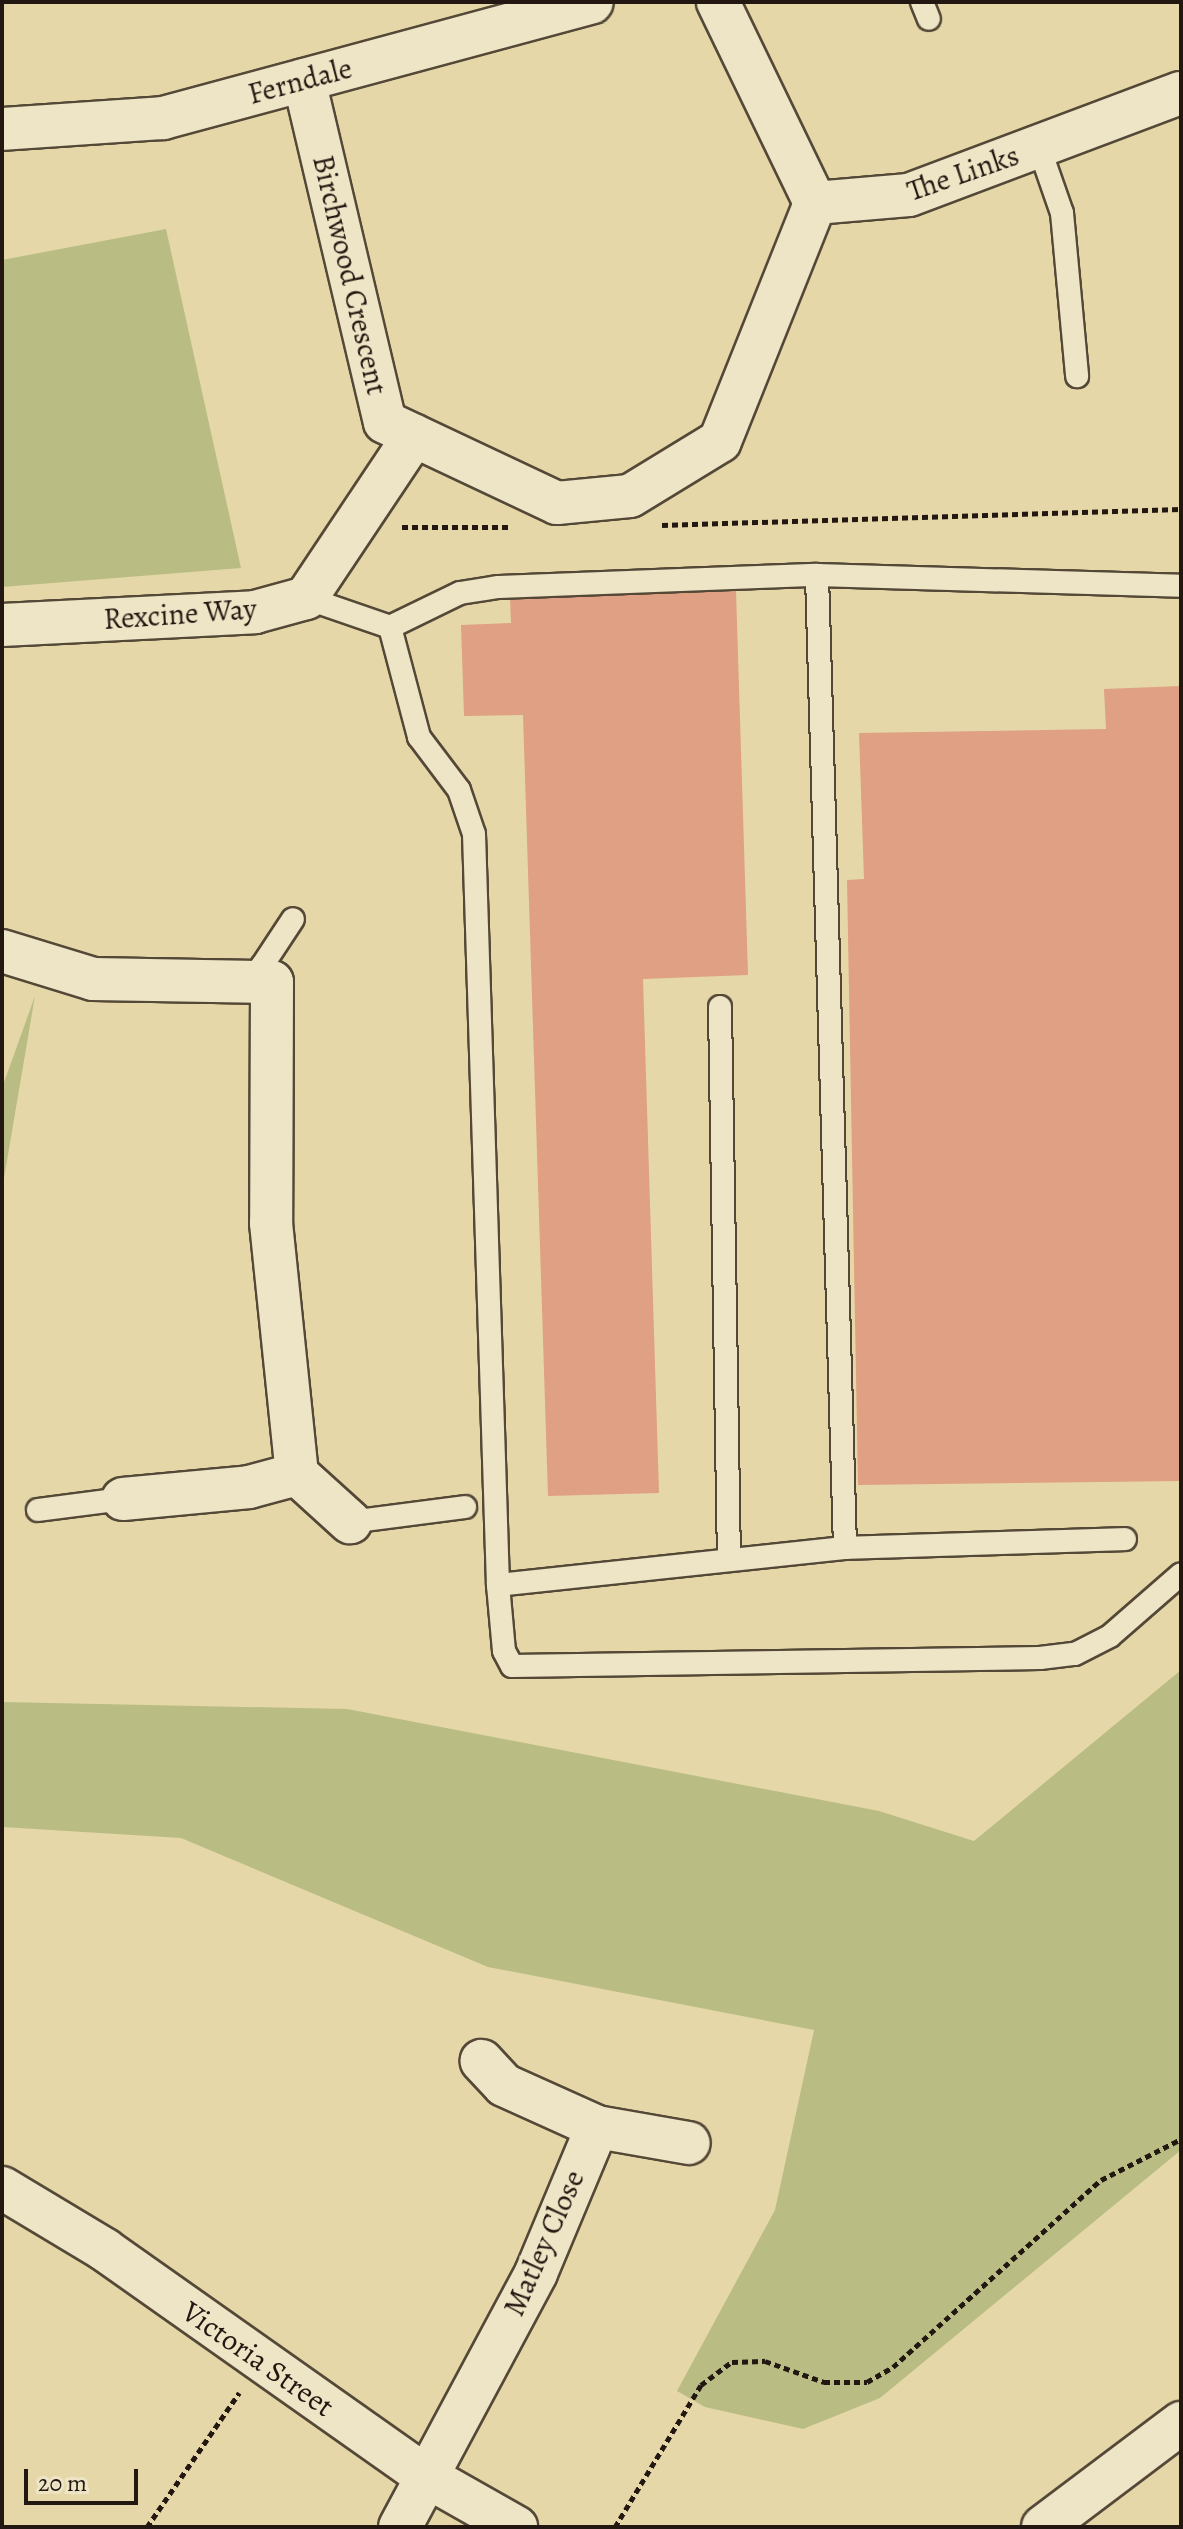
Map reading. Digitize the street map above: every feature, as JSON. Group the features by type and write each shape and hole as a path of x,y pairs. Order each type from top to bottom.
{"street":[{"name":"Ferndale","path":"2,129 163,118 592,2"},
{"path":"718,2 815,203"},
{"name":"Birchwood Crescent","path":"304,80 385,422 557,503 630,496 720,441 815,203"},
{"name":"The Links","path":"815,203 909,195 1181,93"},
{"path":"306,598 414,436"},
{"name":"Rexcine Way","path":"2,625 255,612 306,598"},
{"path":"2,951 93,979 272,982 271,1223 297,1474 350,1522"},
{"path":"123,1499 249,1487 297,1474"},
{"path":"482,2061 504,2085 597,2127 689,2143"},
{"name":"Matley Close","path":"400,2527 424,2475 536,2273 597,2127"},
{"name":"Victoria Street","path":"2,2188 261,2361 424,2475 516,2527"},
{"path":"1043,2527 1181,2423"}],"lane":[{"path":"1039,147 1062,213 1077,376"},
{"path":"306,598 390,627 460,593 499,587 817,575 1181,586"},
{"path":"817,575 845,1548"},
{"path":"390,627 419,737 459,790 474,834 498,1585 504,1651 512,1666 1075,1654 1110,1636 1181,1574"},
{"path":"272,982 262,966 293,919"},
{"path":"720,1007 729,1559"},
{"path":"38,1510 123,1499"},
{"path":"350,1522 465,1507"},
{"path":"498,1585 845,1548 1125,1539"}],"path":[{"path":"646,525 1181,509"},
{"path":"353,526 520,527"},
{"path":"615,2527 701,2385 732,2362 765,2361 824,2382 867,2382 893,2367 1101,2180 1181,2139"},
{"path":"147,2527 261,2361"}],"green space":[{"path":"166,229 241,568 2,587 2,260"},
{"path":"35,996 2,1190 2,1088"},
{"path":"1181,1670 1181,2150 880,2398 803,2429 705,2407 677,2391 775,2210 814,2030 488,1967 181,1838 2,1827 2,1702 347,1709 879,1811 974,1841"}],"building":[{"path":"736,591 748,975 643,979 659,1493 548,1496 523,715 464,716 461,625 511,623 510,598"},
{"path":"1181,686 1181,1481 858,1485 847,880 864,879 859,733 1106,729 1104,689"}]}
